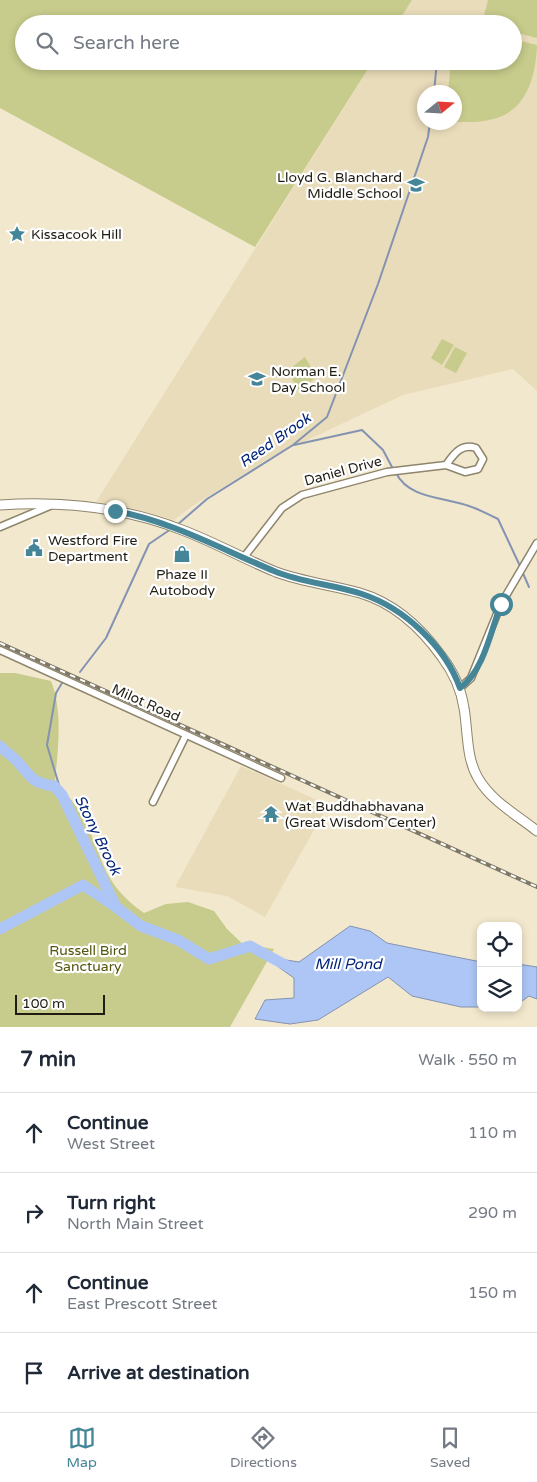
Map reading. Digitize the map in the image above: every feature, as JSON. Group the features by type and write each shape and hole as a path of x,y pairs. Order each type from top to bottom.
{"main road":[{"path":"0,505 56,503 129,513 174,527 292,578 362,593 388,606 408,619 426,636 449,666 460,688 472,765 478,778 511,812 537,831"}],"street":[{"name":"Daniel Drive","path":"244,557 282,508 302,495 378,474 446,465 469,472 478,469 483,459 476,448 465,446 459,449 446,465"},
{"path":"0,528 56,503"},
{"path":"460,688 471,678 501,604 537,543"},
{"name":"Milot Road","path":"0,650 282,778"},
{"path":"153,802 186,735"}],"shaded area":[{"name":"Lloyd G. Blanchard Middle School","path":"412,0 537,0 537,391 513,369 403,395 269,458 191,507 174,520 136,509 96,502 367,70 522,70 522,15 403,15"},
{"path":"241,766 328,805 265,917 227,896 175,887"}],"green space":[{"path":"0,0 412,0 403,15 15,15 15,70 367,70 255,247 0,108"},
{"path":"488,0 537,0 537,38 522,34 522,15 484,15"},
{"path":"522,41 537,45 532,79 522,100 505,115 479,122 462,122 462,85 449,85 450,70 522,70"},
{"path":"442,339 454,345 442,365 431,358"},
{"path":"455,347 467,353 456,373 444,367"},
{"path":"305,357 317,377 299,390 287,371"},
{"name":"Russell Bird Sanctuary","path":"0,673 15,673 51,681 55,693 58,717 55,780 82,815 107,872 120,892 144,913 166,904 188,902 214,911 227,929 250,951 262,947 274,949 230,1027 0,1027"}],"water":[{"name":"Mill Pond","path":"350,926 370,931 387,943 477,961 477,1007 461,1007 412,996 388,977 318,1020 290,1024 255,1019 265,1000 294,998 294,978 277,966 280,959 299,962"},
{"path":"522,965 537,967 537,999 529,996 522,1001"}],"waterway":[{"name":"Reed Brook","path":"435,85 436,70"},
{"name":"Reed Brook","path":"177,525 207,499 293,445 327,417 378,284 429,130"},
{"path":"294,445 362,430 383,450 393,469"},
{"path":"396,473 409,488 428,496 469,506 498,519 520,566"},
{"name":"Reed Brook","path":"80,672 106,638 149,544 171,529"},
{"path":"522,571 529,587"},
{"path":"62,683 56,693 47,745 62,795"},
{"name":"Stony Brook","path":"0,746 33,779 54,786 62,795 116,907 141,926 178,940 209,959 250,946 291,968"},
{"name":"Stony Brook","path":"0,929 83,885 116,907"}],"railway":[{"path":"0,643 537,887"}],"place":[{"name":"Lloyd G. Blanchard Middle School","path":"416,185"},
{"name":"Kissacook Hill","path":"17,234"},
{"name":"Norman E. Day School","path":"257,379"},
{"name":"Westford Fire Department","path":"34,548"},
{"name":"Phaze II Autobody","path":"182,554"},
{"name":"Wat Buddhabhavana (Great Wisdom Center)","path":"271,814"}],"route":[{"path":"115,511 129,513 184,530 292,578 362,593 379,601 408,619 426,636 449,666 460,688 471,678 501,604"}]}
